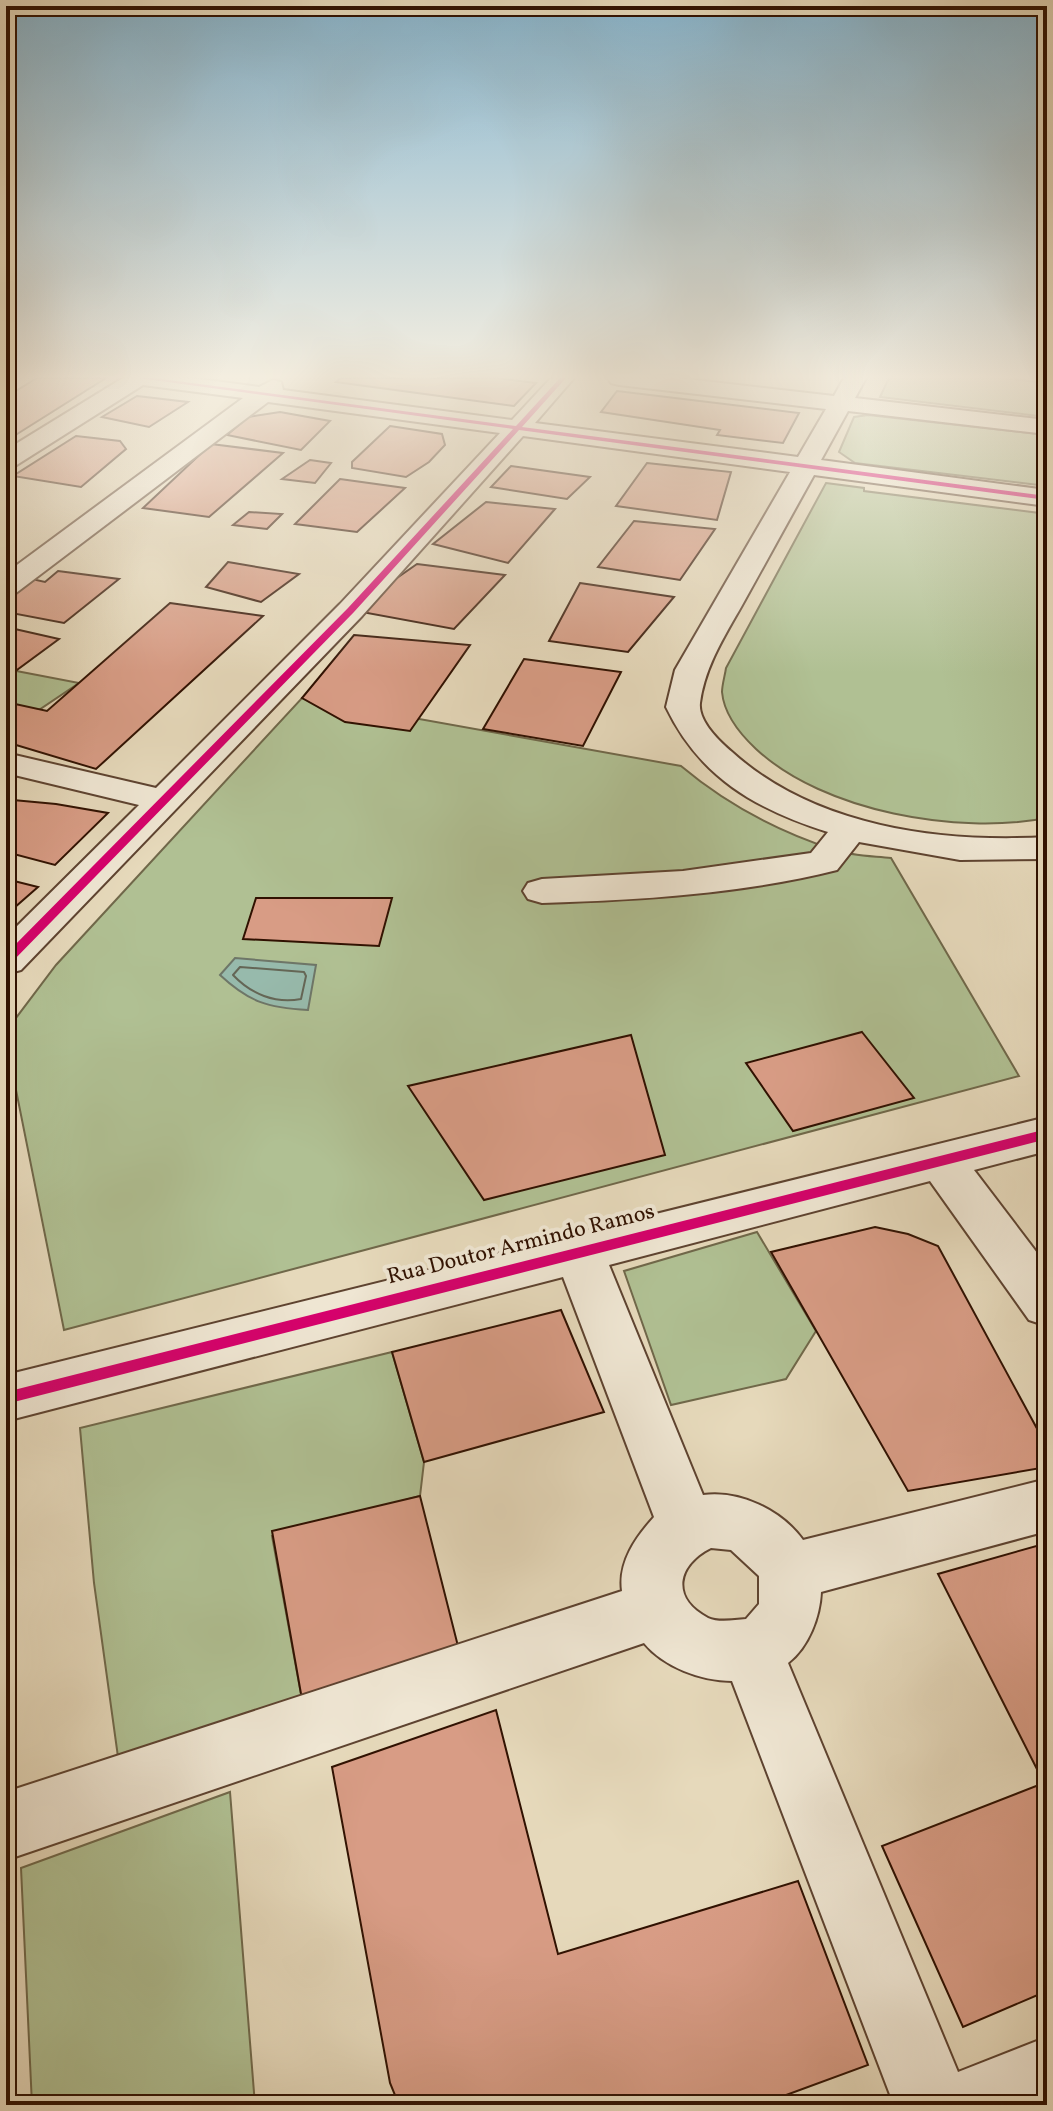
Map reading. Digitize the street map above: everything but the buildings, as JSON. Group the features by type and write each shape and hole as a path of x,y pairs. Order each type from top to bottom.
{"street":[{"path":"6,587 153,477"},
{"path":"6,961 351,610 475,477"},
{"path":"800,477 691,670 683,707 702,743 748,784 801,811 903,843 1021,851 1047,848"},
{"path":"891,477 1047,498"},
{"path":"6,763 163,800"},
{"path":"542,891 614,890 705,882 824,862 851,827"},
{"name":"Rua Doutor Armindo Ramos","path":"6,1398 578,1250 1047,1134"},
{"path":"940,1160 1047,1305"},
{"path":"578,1250 687,1527"},
{"path":"789,1572 1047,1505"},
{"path":"706,1521 727,1522 747,1528 779,1553 789,1572 793,1591 783,1626 770,1640 730,1652 707,1650 669,1627 657,1609 651,1588 652,1569 665,1543 687,1527 706,1521"},
{"path":"6,1826 657,1609"},
{"path":"751,1648 933,2105"},
{"path":"971,2105 1047,2075"}],"shaded area":[{"path":"968,477 1047,477 1047,486"},
{"path":"826,483 864,488 864,491 1047,514 1047,818 974,823 934,820 894,814 854,803 784,771 756,749 734,724 723,700 726,668"},
{"path":"6,669 79,683 6,732"},
{"path":"302,698 681,766 734,804 814,843 855,855 891,858 1019,1076 64,1330 11,1065 16,1018 56,965"},
{"path":"757,1232 816,1331 786,1379 671,1405 624,1271"},
{"path":"392,1352 424,1462 420,1496 272,1536 303,1705 118,1757 94,1583 80,1428"},
{"path":"230,1792 255,2105 32,2105 21,1868"}],"water":[{"path":"235,958 316,965 308,1010 270,1005 240,992 220,975"}],"cycle path":[{"path":"6,961 351,610 473,477"},
{"path":"885,477 1047,498"},
{"path":"6,1398 1047,1134"}]}
